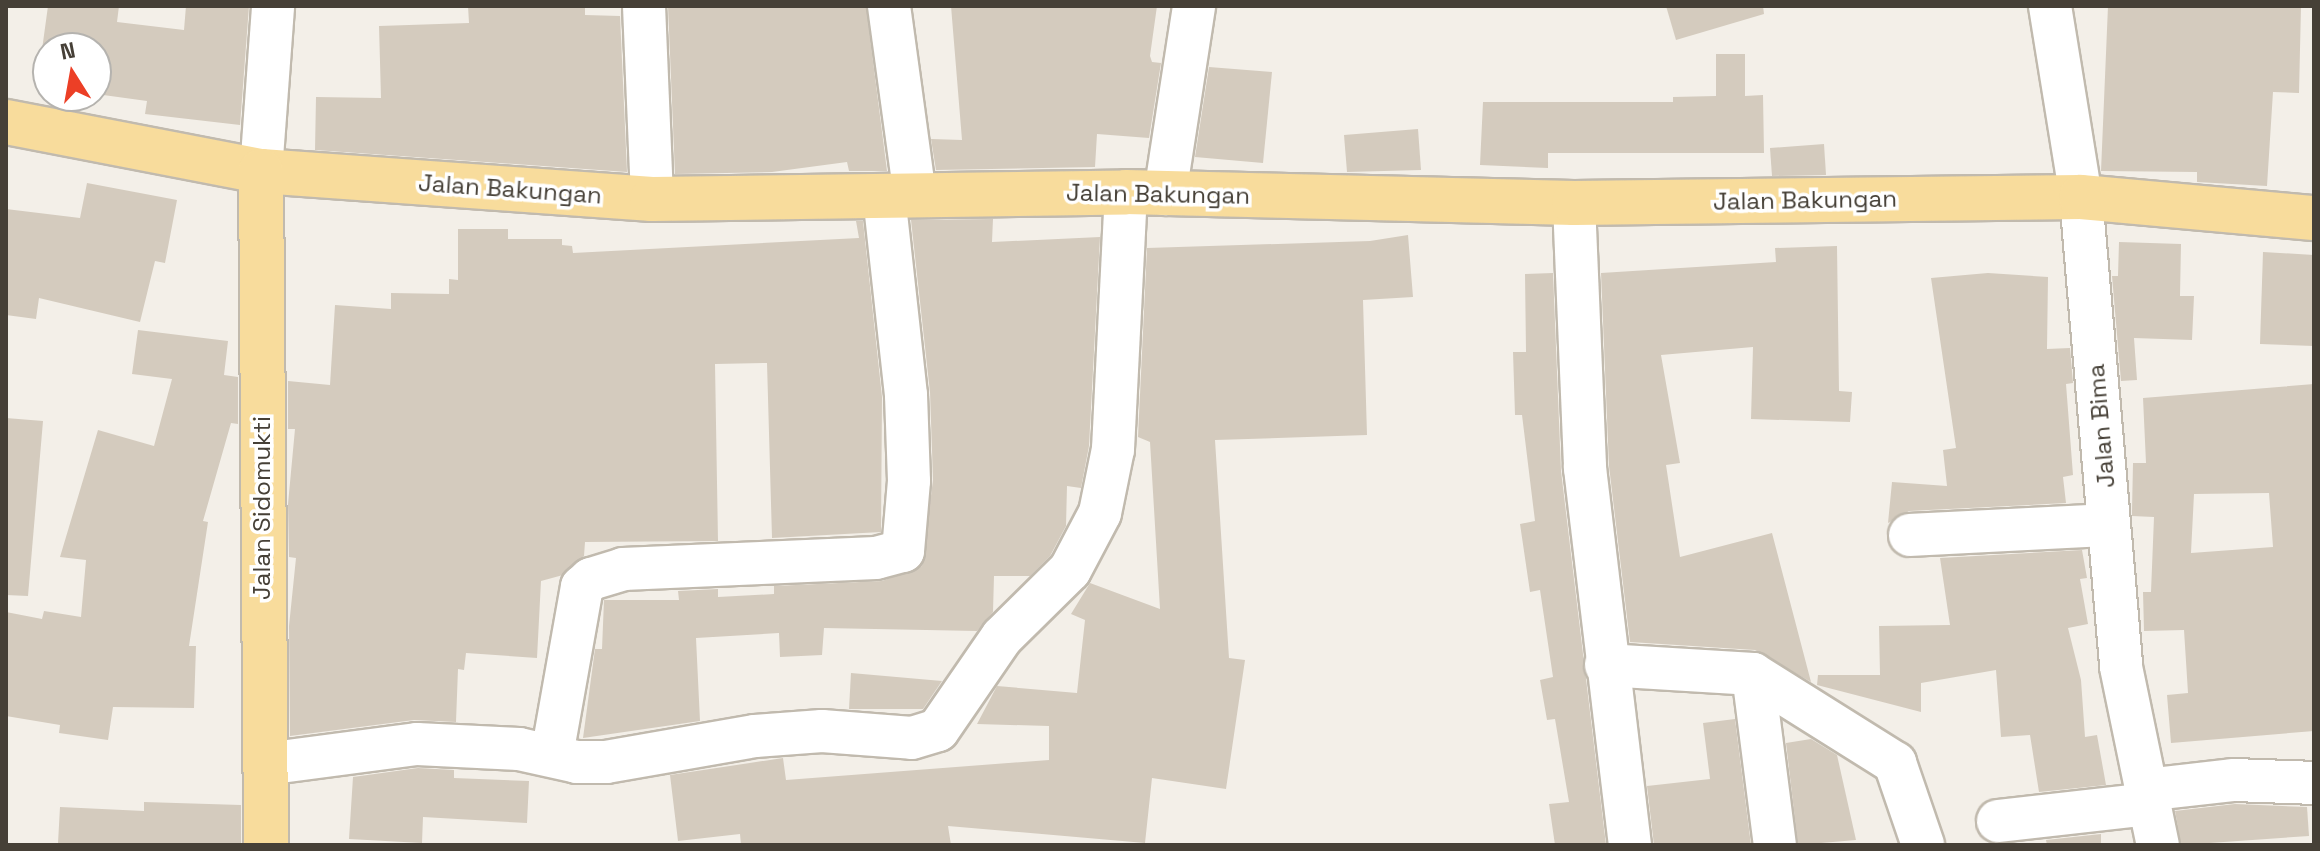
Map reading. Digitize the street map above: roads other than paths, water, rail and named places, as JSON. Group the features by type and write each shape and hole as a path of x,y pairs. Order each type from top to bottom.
{"main road":[{"name":"Jalan Bakungan","path":"6,122 261,171 652,199 1146,193 1574,203 2081,197 2314,218"},
{"name":"Jalan Sidomukti","path":"261,171 266,845"}],"street":[{"path":"261,171 273,6"},
{"path":"644,6 652,199"},
{"path":"552,755 582,587 591,579 623,569 876,558 903,551 909,481 889,6"},
{"path":"265,764 417,744 606,762 755,736 822,731 912,738 938,730 1002,637 1070,570 1100,513 1113,449 1146,193 1194,6"},
{"name":"Jalan Bima","path":"2050,6 2081,197 2121,667 2158,845"},
{"path":"1574,203 1585,468 1606,665 1630,845"},
{"path":"1910,535 2109,525"},
{"path":"1606,665 1753,674 1895,763 1923,845"},
{"path":"1753,674 1775,845"},
{"path":"1998,821 2234,780 2314,783"}]}
